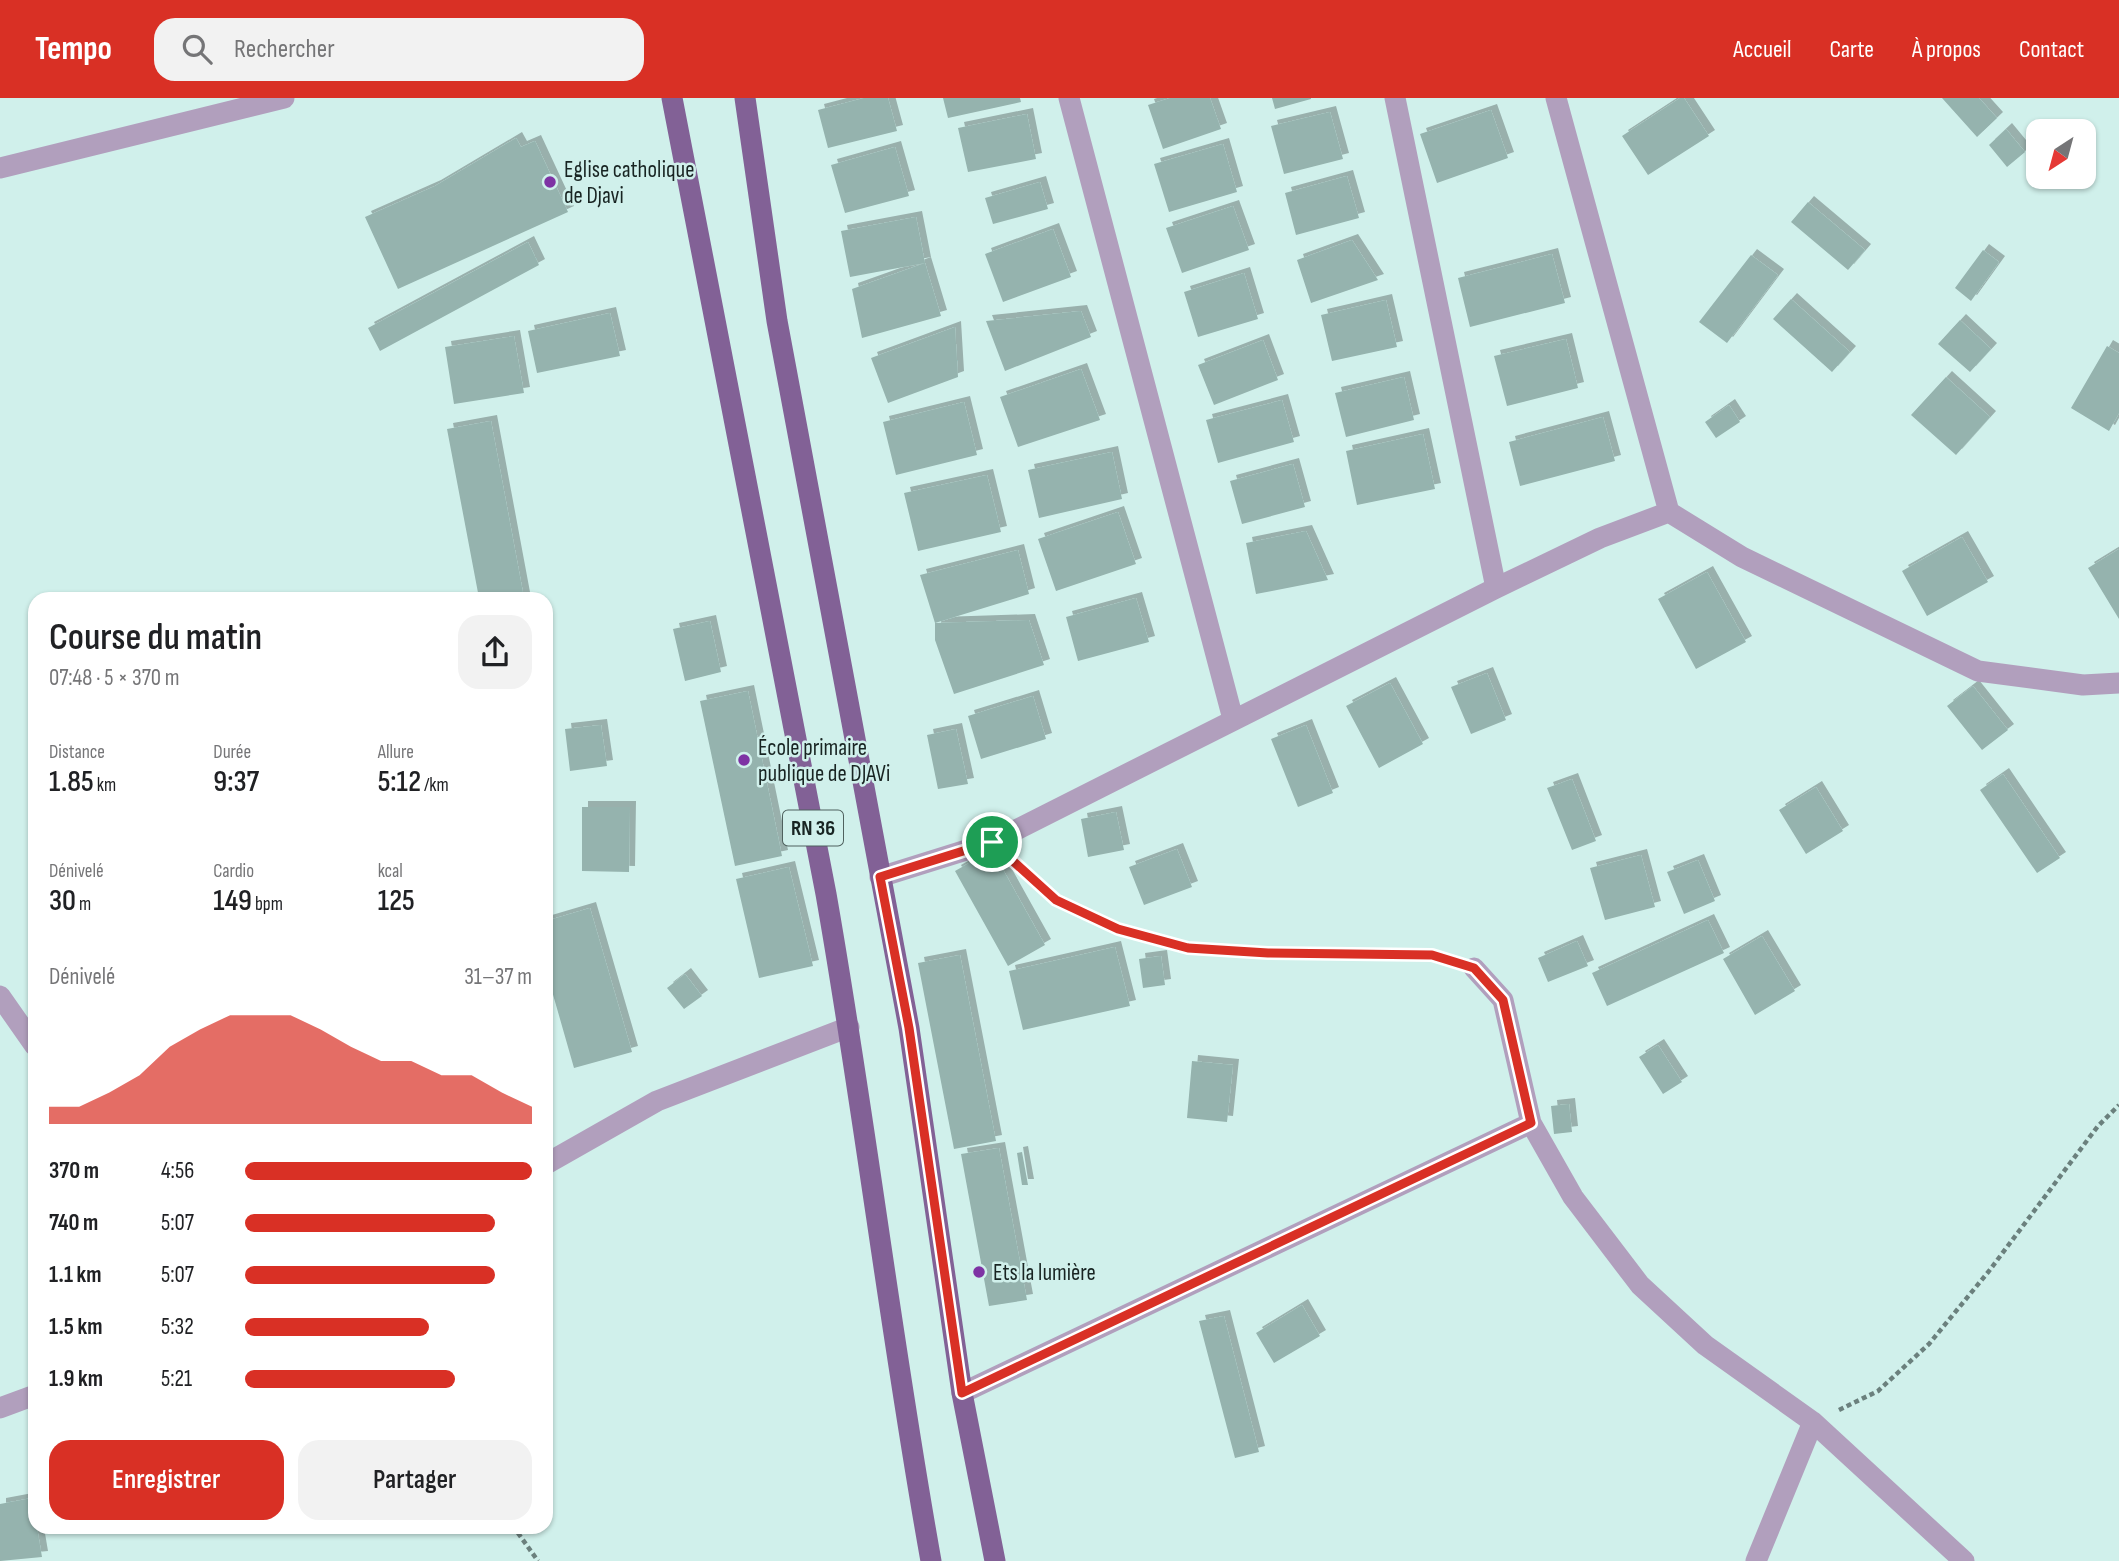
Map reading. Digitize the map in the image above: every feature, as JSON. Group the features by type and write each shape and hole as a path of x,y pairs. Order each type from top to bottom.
{"main road":[{"name":"RN 36","path":"672,98 849,1027 905,1419 931,1561"},
{"name":"RN 36","path":"745,98 777,321 909,1028 962,1393 995,1561"}],"street":[{"path":"0,168 284,98"},
{"path":"1069,98 1233,719"},
{"path":"1395,98 1496,588"},
{"path":"1556,98 1669,512 1742,557 1978,671 2083,685 2119,683"},
{"path":"880,877 992,842 1496,588 1600,538 1669,512"},
{"path":"1474,968 1503,1000 1531,1123 1573,1197 1640,1285 1705,1345 1813,1422 1964,1561"},
{"path":"0,996 28,1036"},
{"path":"553,1160 657,1101 849,1027"},
{"path":"962,1393 1531,1123"},
{"path":"0,1408 28,1398"},
{"path":"1755,1561 1813,1422"}],"path":[{"path":"992,842 1056,900 1118,929 1188,948 1268,953 1432,955 1474,968"},
{"path":"1813,1422 1878,1391 1929,1344 1989,1271 2098,1126 2119,1105"},
{"path":"519,1534 538,1561"}],"building":[{"path":"864,98 888,98 897,131 828,148 818,110"},
{"path":"943,98 1020,98 1021,102 948,118"},
{"path":"1170,98 1210,98 1221,129 1163,149 1148,105"},
{"path":"1272,98 1311,98 1311,99 1275,109"},
{"path":"1684,98 1709,136 1648,175 1622,136"},
{"path":"1942,98 1979,98 1997,118 1977,137"},
{"path":"1491,110 1508,158 1437,183 1420,134"},
{"path":"1330,112 1343,159 1284,174 1271,126"},
{"path":"1027,114 1036,159 968,172 958,128"},
{"path":"2006,129 2025,152 2007,167 1989,145"},
{"path":"516,138 521,147 535,141 568,212 398,289 365,217 435,186"},
{"path":"1223,144 1237,192 1169,212 1154,164"},
{"path":"895,147 909,196 845,213 831,165"},
{"path":"1347,176 1359,218 1296,235 1285,193"},
{"path":"1040,182 1048,209 993,224 985,198"},
{"path":"1808,202 1865,250 1848,270 1791,222"},
{"path":"1233,206 1249,250 1182,273 1166,228"},
{"path":"916,217 925,263 850,277 841,231"},
{"path":"1053,229 1071,277 1003,302 985,254"},
{"path":"1352,240 1378,280 1311,303 1297,260"},
{"path":"528,242 539,265 380,351 368,328"},
{"path":"1983,250 1999,262 1971,301 1955,288"},
{"path":"1552,254 1565,303 1470,327 1458,278"},
{"path":"1751,255 1778,275 1727,343 1699,322"},
{"path":"925,263 941,316 862,338 852,289"},
{"path":"1244,273 1258,319 1198,337 1184,292"},
{"path":"1791,299 1850,352 1832,372 1773,319"},
{"path":"1386,300 1397,347 1332,361 1321,315"},
{"path":"1081,311 1091,337 1005,371 986,321"},
{"path":"610,313 620,356 537,373 528,331"},
{"path":"1960,320 1991,349 1970,372 1938,344"},
{"path":"955,327 958,377 888,403 871,358"},
{"path":"514,336 524,393 454,404 445,347"},
{"path":"1566,339 1578,388 1507,406 1494,356"},
{"path":"1263,340 1278,380 1214,405 1198,365"},
{"path":"2107,346 2119,353 2119,413 2109,431 2071,408"},
{"path":"1081,369 1100,420 1018,447 1000,397"},
{"path":"1404,377 1414,420 1346,437 1335,393"},
{"path":"1946,377 1990,417 1956,455 1911,415"},
{"path":"1282,400 1294,442 1218,463 1206,420"},
{"path":"964,402 977,455 896,475 883,422"},
{"path":"1729,405 1740,422 1716,438 1705,422"},
{"path":"1603,417 1615,461 1520,486 1509,442"},
{"path":"491,421 523,592 478,592 447,429"},
{"path":"1423,434 1435,489 1357,505 1346,451"},
{"path":"1112,452 1122,499 1039,518 1028,470"},
{"path":"1293,464 1305,507 1242,524 1230,481"},
{"path":"987,475 1001,532 918,551 904,493"},
{"path":"1118,512 1136,564 1056,591 1038,539"},
{"path":"1306,531 1328,580 1256,594 1246,543"},
{"path":"1962,537 1988,582 1927,616 1902,571"},
{"path":"2119,549 2119,619 2088,568"},
{"path":"1018,550 1029,594 935,623 920,575"},
{"path":"1707,572 1746,642 1696,669 1658,599"},
{"path":"1136,598 1149,642 1078,661 1066,617"},
{"path":"1029,620 1044,665 954,694 935,640 935,623"},
{"path":"710,621 721,672 685,681 673,629"},
{"path":"1487,673 1506,720 1471,734 1451,687"},
{"path":"1390,683 1423,744 1379,768 1346,706"},
{"path":"1973,686 2008,730 1982,750 1947,706"},
{"path":"748,691 782,856 735,866 700,701"},
{"path":"1033,696 1046,739 981,759 968,716"},
{"path":"601,725 607,766 570,771 565,729"},
{"path":"1306,725 1333,793 1298,807 1271,739"},
{"path":"956,729 968,784 938,789 927,735"},
{"path":"2003,774 2060,858 2037,873 1980,790"},
{"path":"1572,779 1596,841 1572,850 1547,788"},
{"path":"1816,787 1843,831 1806,854 1779,810"},
{"path":"582,807 630,807 629,872 582,871"},
{"path":"1116,812 1124,850 1088,857 1081,819"},
{"path":"1177,849 1192,887 1144,905 1129,867"},
{"path":"992,850 1045,945 1008,966 955,871"},
{"path":"1641,855 1655,907 1605,920 1590,868"},
{"path":"1698,860 1715,901 1684,914 1667,872"},
{"path":"789,867 813,966 759,978 736,879"},
{"path":"590,908 632,1052 574,1068 553,994 553,919"},
{"path":"1708,920 1724,953 1607,1006 1592,973"},
{"path":"1762,936 1795,991 1755,1015 1723,959"},
{"path":"1577,941 1588,966 1548,982 1538,958"},
{"path":"1115,947 1130,1006 1023,1030 1009,971"},
{"path":"960,955 996,1141 954,1149 918,963"},
{"path":"1161,956 1165,985 1143,988 1139,959"},
{"path":"685,974 702,996 684,1009 667,988"},
{"path":"1658,1045 1682,1082 1663,1094 1639,1057"},
{"path":"1192,1061 1233,1065 1227,1122 1187,1118"},
{"path":"1569,1104 1572,1132 1554,1134 1551,1106"},
{"path":"999,1148 1027,1300 989,1306 961,1154"},
{"path":"1022,1152 1028,1185 1022,1185 1017,1153"},
{"path":"1302,1305 1320,1336 1274,1363 1256,1333"},
{"path":"1224,1316 1259,1452 1235,1458 1199,1321"},
{"path":"28,1499 28,1534 38,1534 42,1557 0,1561 0,1504"}],"place":[{"name":"Eglise catholique de Djavi","path":"550,182"},
{"name":"École primaire publique de DJAVi","path":"744,760"},
{"name":"Ets la lumière","path":"979,1272"}],"route":[{"path":"992,842 1056,900 1118,929 1188,948 1268,953 1363,952 1432,955 1474,968 1503,1000 1531,1123 962,1393 909,1028 880,877 992,842"}]}
